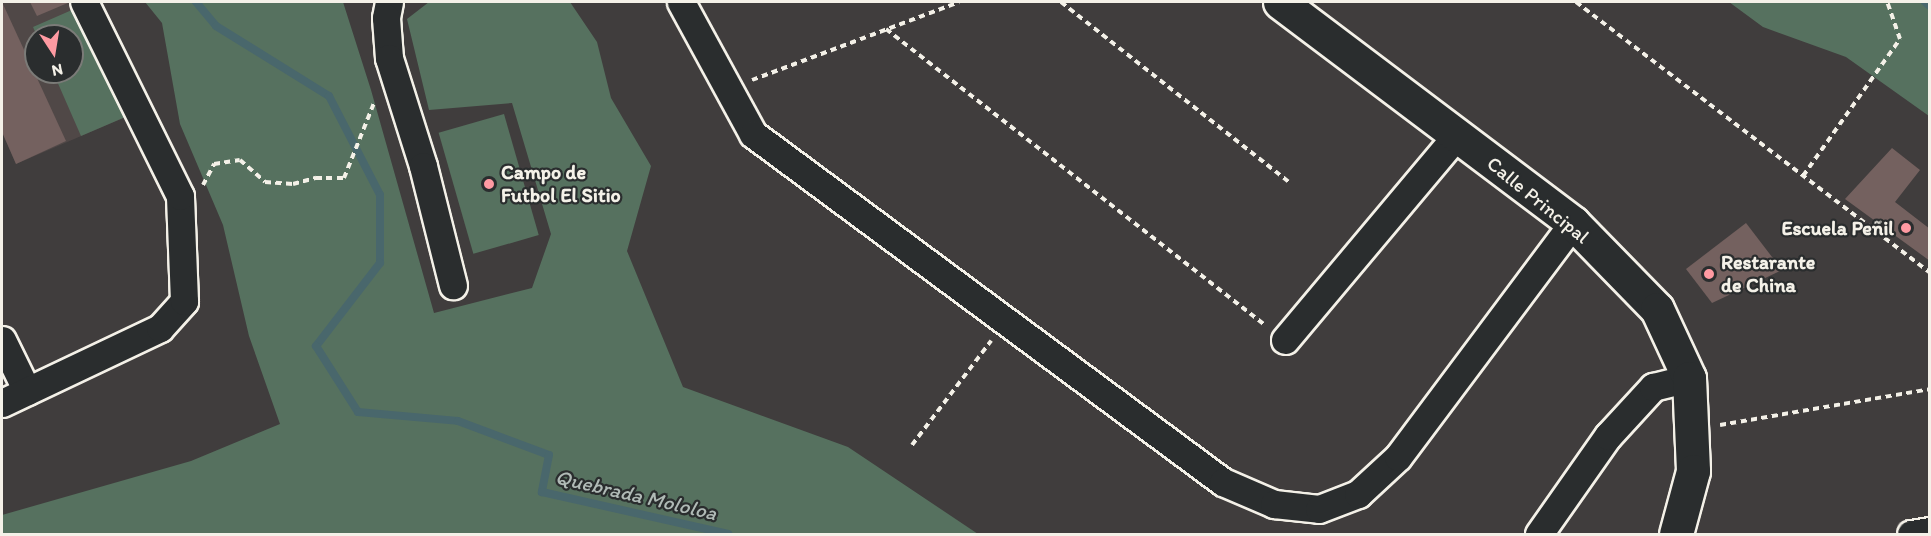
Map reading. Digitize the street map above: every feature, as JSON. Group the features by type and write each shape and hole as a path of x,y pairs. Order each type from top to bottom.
{"street":[{"path":"2,403 160,328 184,301 180,196 84,2"},
{"path":"389,2 386,18 389,58 423,166 453,285"},
{"path":"681,2 753,134 1222,482 1274,504 1319,509 1358,494 1398,457 1573,223"},
{"name":"Calle Principal","path":"1280,2 1573,223 1657,309 1689,378 1693,471 1676,534"},
{"path":"1286,340 1457,135"},
{"path":"2,340 27,391"},
{"path":"1539,534 1608,435 1653,387 1689,378"},
{"path":"1911,534 1929,531"}],"path":[{"path":"728,89 959,2"},
{"path":"1061,2 1290,183"},
{"path":"1576,2 1929,273"},
{"path":"1803,176 1899,39 1887,2"},
{"path":"886,29 1286,340"},
{"path":"180,217 200,191 214,164 240,160 265,182 293,184 316,178 344,178 374,102"},
{"path":"912,445 1006,321"},
{"path":"1692,430 1929,389"}],"shaded area":[{"path":"2,2 78,2 130,115 16,164 2,132"}],"green space":[{"path":"145,2 343,2 371,90 434,313 532,288 551,234 512,103 429,110 407,19 429,2 570,2 597,42 611,98 651,166 627,251 683,387 848,447 978,534 2,534 2,515 191,461 280,424 249,336 223,225 180,124 162,23"},
{"path":"1729,2 1929,2 1929,116 1846,57 1763,27"},
{"path":"81,6 130,115 81,136 58,84 84,84 84,24 40,24"},
{"name":"Campo de Futbol El Sitio","path":"504,114 539,235 473,254 439,133"}],"building":[{"path":"2,2 24,50 24,84 40,84 66,141 16,164 2,132"},
{"path":"30,2 70,2 37,16"},
{"path":"1892,148 1920,170 1895,202 1930,229 1930,261 1845,199"},
{"path":"1746,223 1782,270 1712,303 1686,269"}],"waterway":[{"name":"Quebrada Mololoa","path":"196,2 216,26 329,96 380,195 380,263 316,346 358,412 458,421 549,455 542,492 728,534"},
{"path":"1925,2 1930,6"}],"place":[{"name":"Campo de Futbol El Sitio","path":"489,184"},
{"name":"Escuela Peñil","path":"1906,228"},
{"name":"Restarante de China","path":"1709,274"}]}
